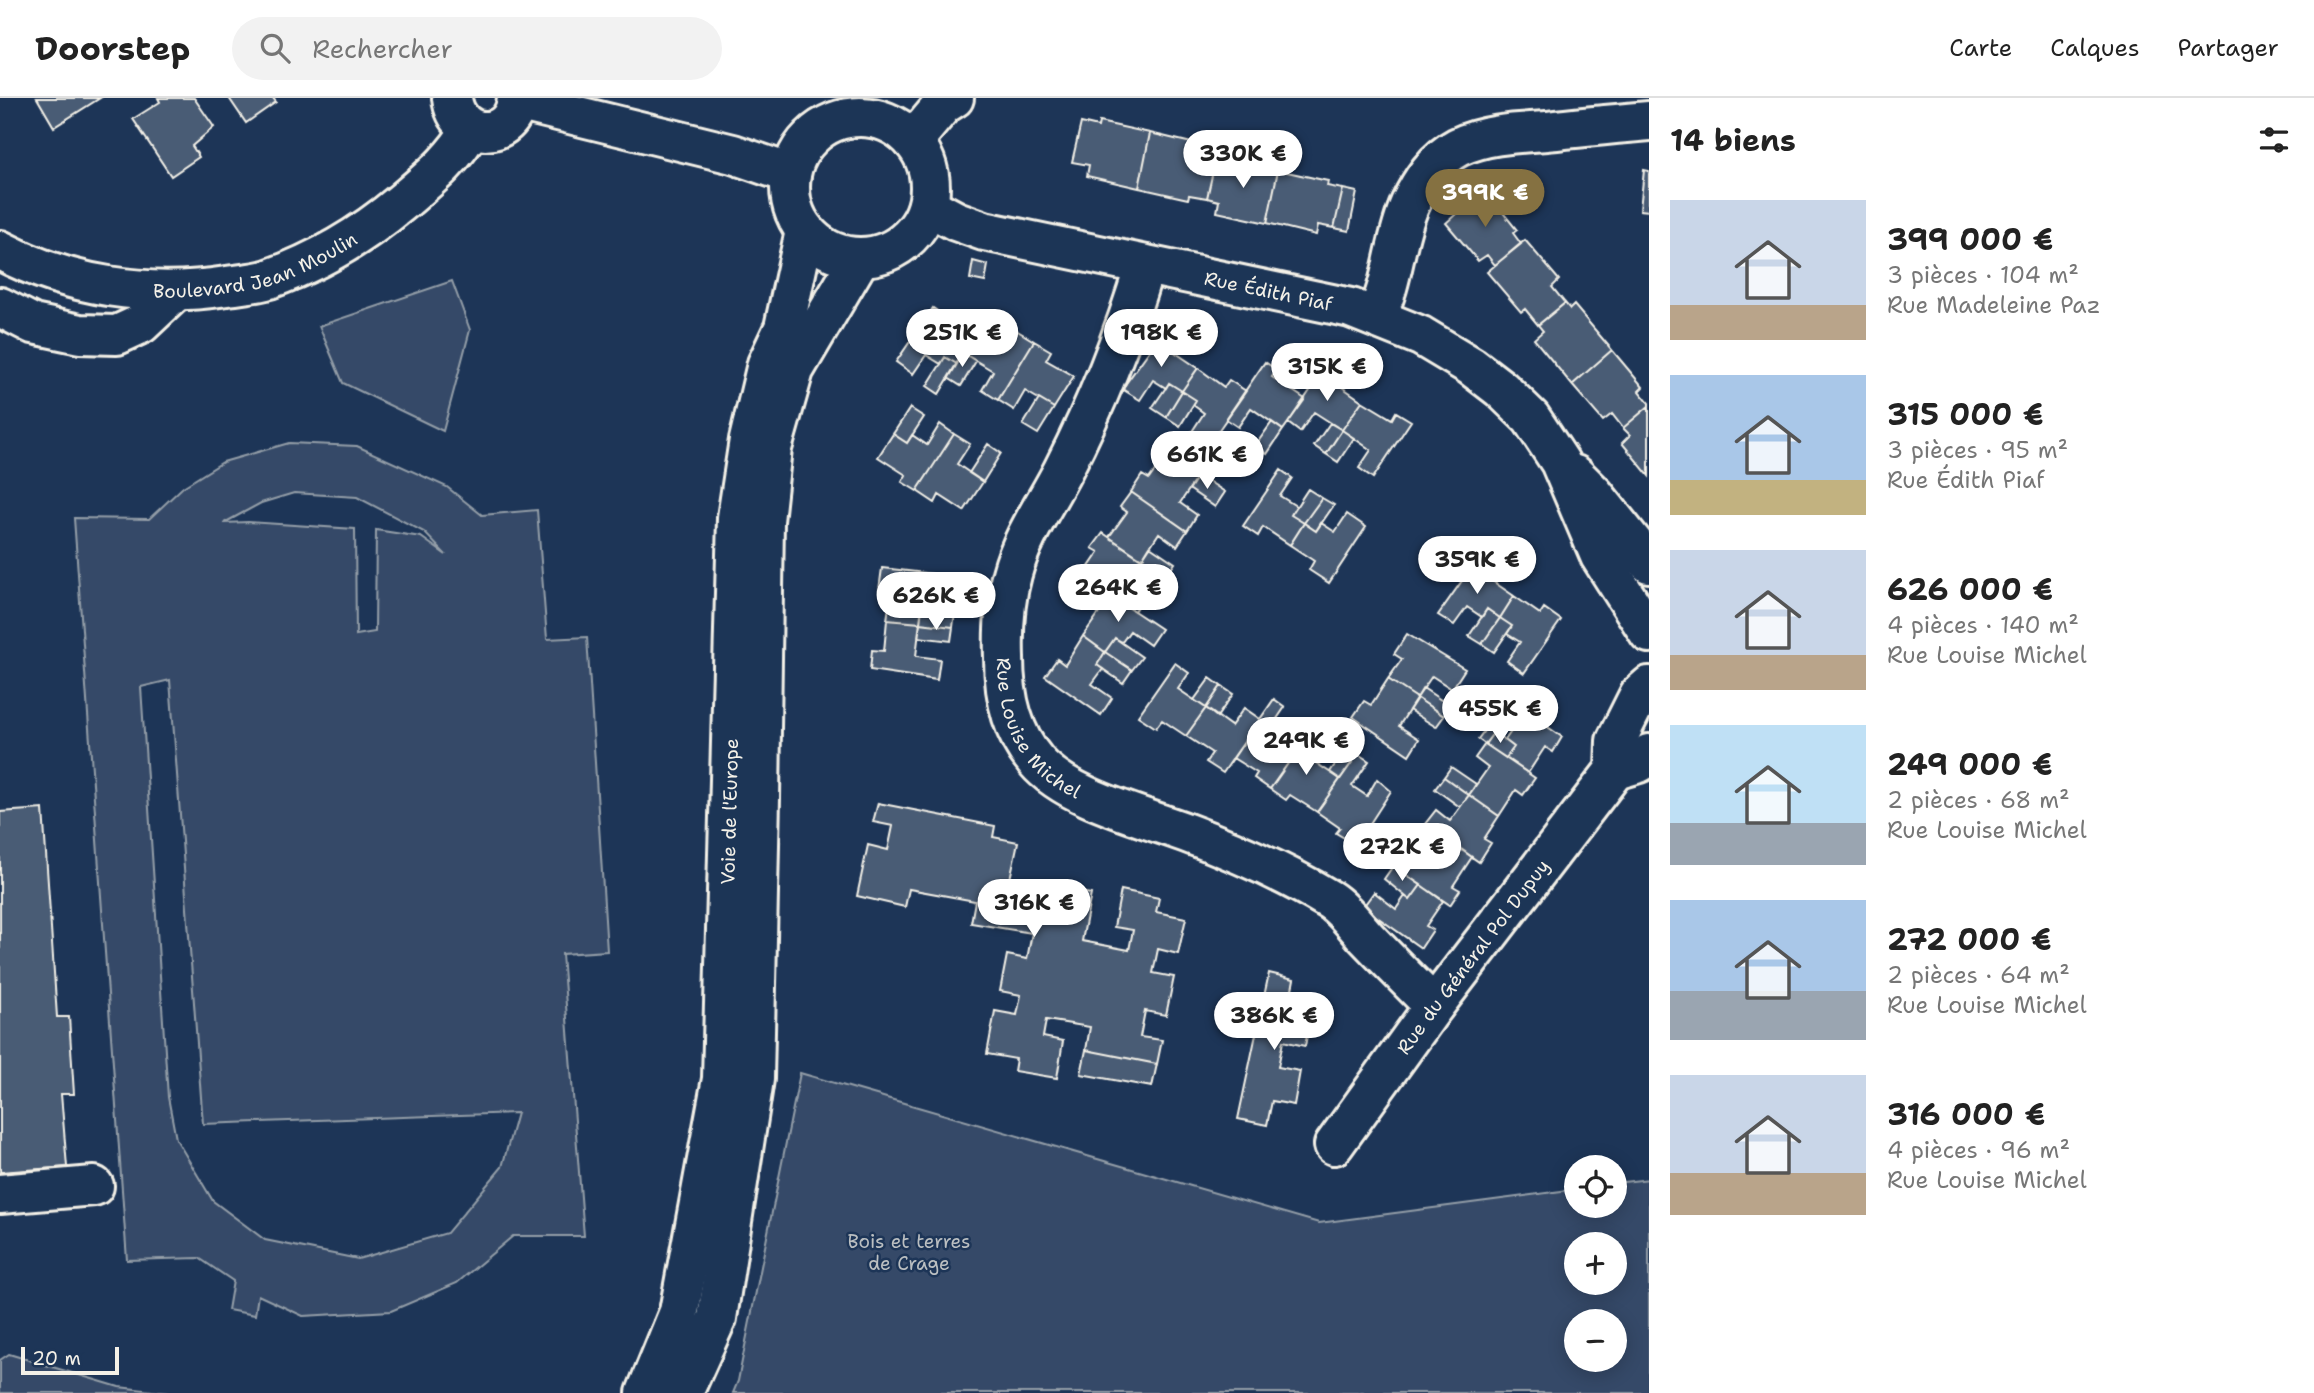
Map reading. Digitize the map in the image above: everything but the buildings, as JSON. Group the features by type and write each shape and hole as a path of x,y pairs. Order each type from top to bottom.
{"street":[{"path":"914,141 943,105 954,98"},
{"path":"461,113 488,131 499,128 508,121 515,112 517,99 733,154 791,174"},
{"name":"Boulevard Jean Moulin","path":"0,250 22,262 85,282 123,289 175,292 267,280 326,254 379,222 451,159 461,113"},
{"path":"867,117 893,124 914,141 926,160 931,183 928,206 921,223 903,243 878,255 860,258 830,250 805,231 795,214 790,194 791,174 800,150 818,130 842,119 867,117"},
{"path":"1376,316 1385,298 1410,204 1424,178 1437,162 1458,147 1482,139 1508,134 1649,121"},
{"name":"Rue Édith Piaf","path":"928,206 956,221 984,231 1318,300 1376,316 1421,336 1471,366 1501,389 1531,418 1560,462 1600,556 1649,633"},
{"name":"Voie de l'Europe","path":"646,1393 679,1312 722,1079 737,518 749,440 761,389 767,364 784,328 805,231"},
{"name":"Voie de l'Europe","path":"683,1393 717,1318 754,1079 764,521 772,448 794,370 860,258"},
{"name":"Rue Louise Michel","path":"1145,265 1126,328 1101,389 1063,470 1026,536 1012,574 1003,617 1004,680 1015,728 1037,762 1075,791 1202,839 1282,874 1333,902 1434,1006"},
{"path":"0,307 33,324 80,334 117,335 141,324 175,292"},
{"name":"Rue Édith Piaf","path":"1560,462 1594,494 1649,563"},
{"path":"1615,770 1616,741 1639,695 1649,686"},
{"name":"Rue du Général Pol Dupuy","path":"1334,1145 1434,1006 1615,770 1639,763 1649,754"},
{"path":"0,1194 94,1186"}],"green space":[{"path":"452,281 470,330 443,431 343,383 319,326"},
{"path":"289,443 357,446 447,487 482,515 537,510 547,639 587,637 607,951 562,954 584,1236 513,1236 457,1283 391,1311 303,1316 258,1295 255,1315 228,1310 233,1281 199,1258 127,1260 74,518 149,519 183,487 223,462","holes":["294,493 357,497 424,532 446,555 421,537 376,530 375,632 356,635 355,529 224,523 261,503","170,680 203,1124 517,1113 502,1167 447,1233 358,1259 265,1240 213,1201 176,1139 168,1097 141,687"]},
{"name":"Bois et terres de Crage","path":"800,1073 1319,1223 1564,1191 1564,1218 1627,1218 1627,1182 1649,1179 1649,1393 733,1393 738,1381"},
{"path":"9,1354 119,1387 169,1393 0,1393 0,1360"}]}
